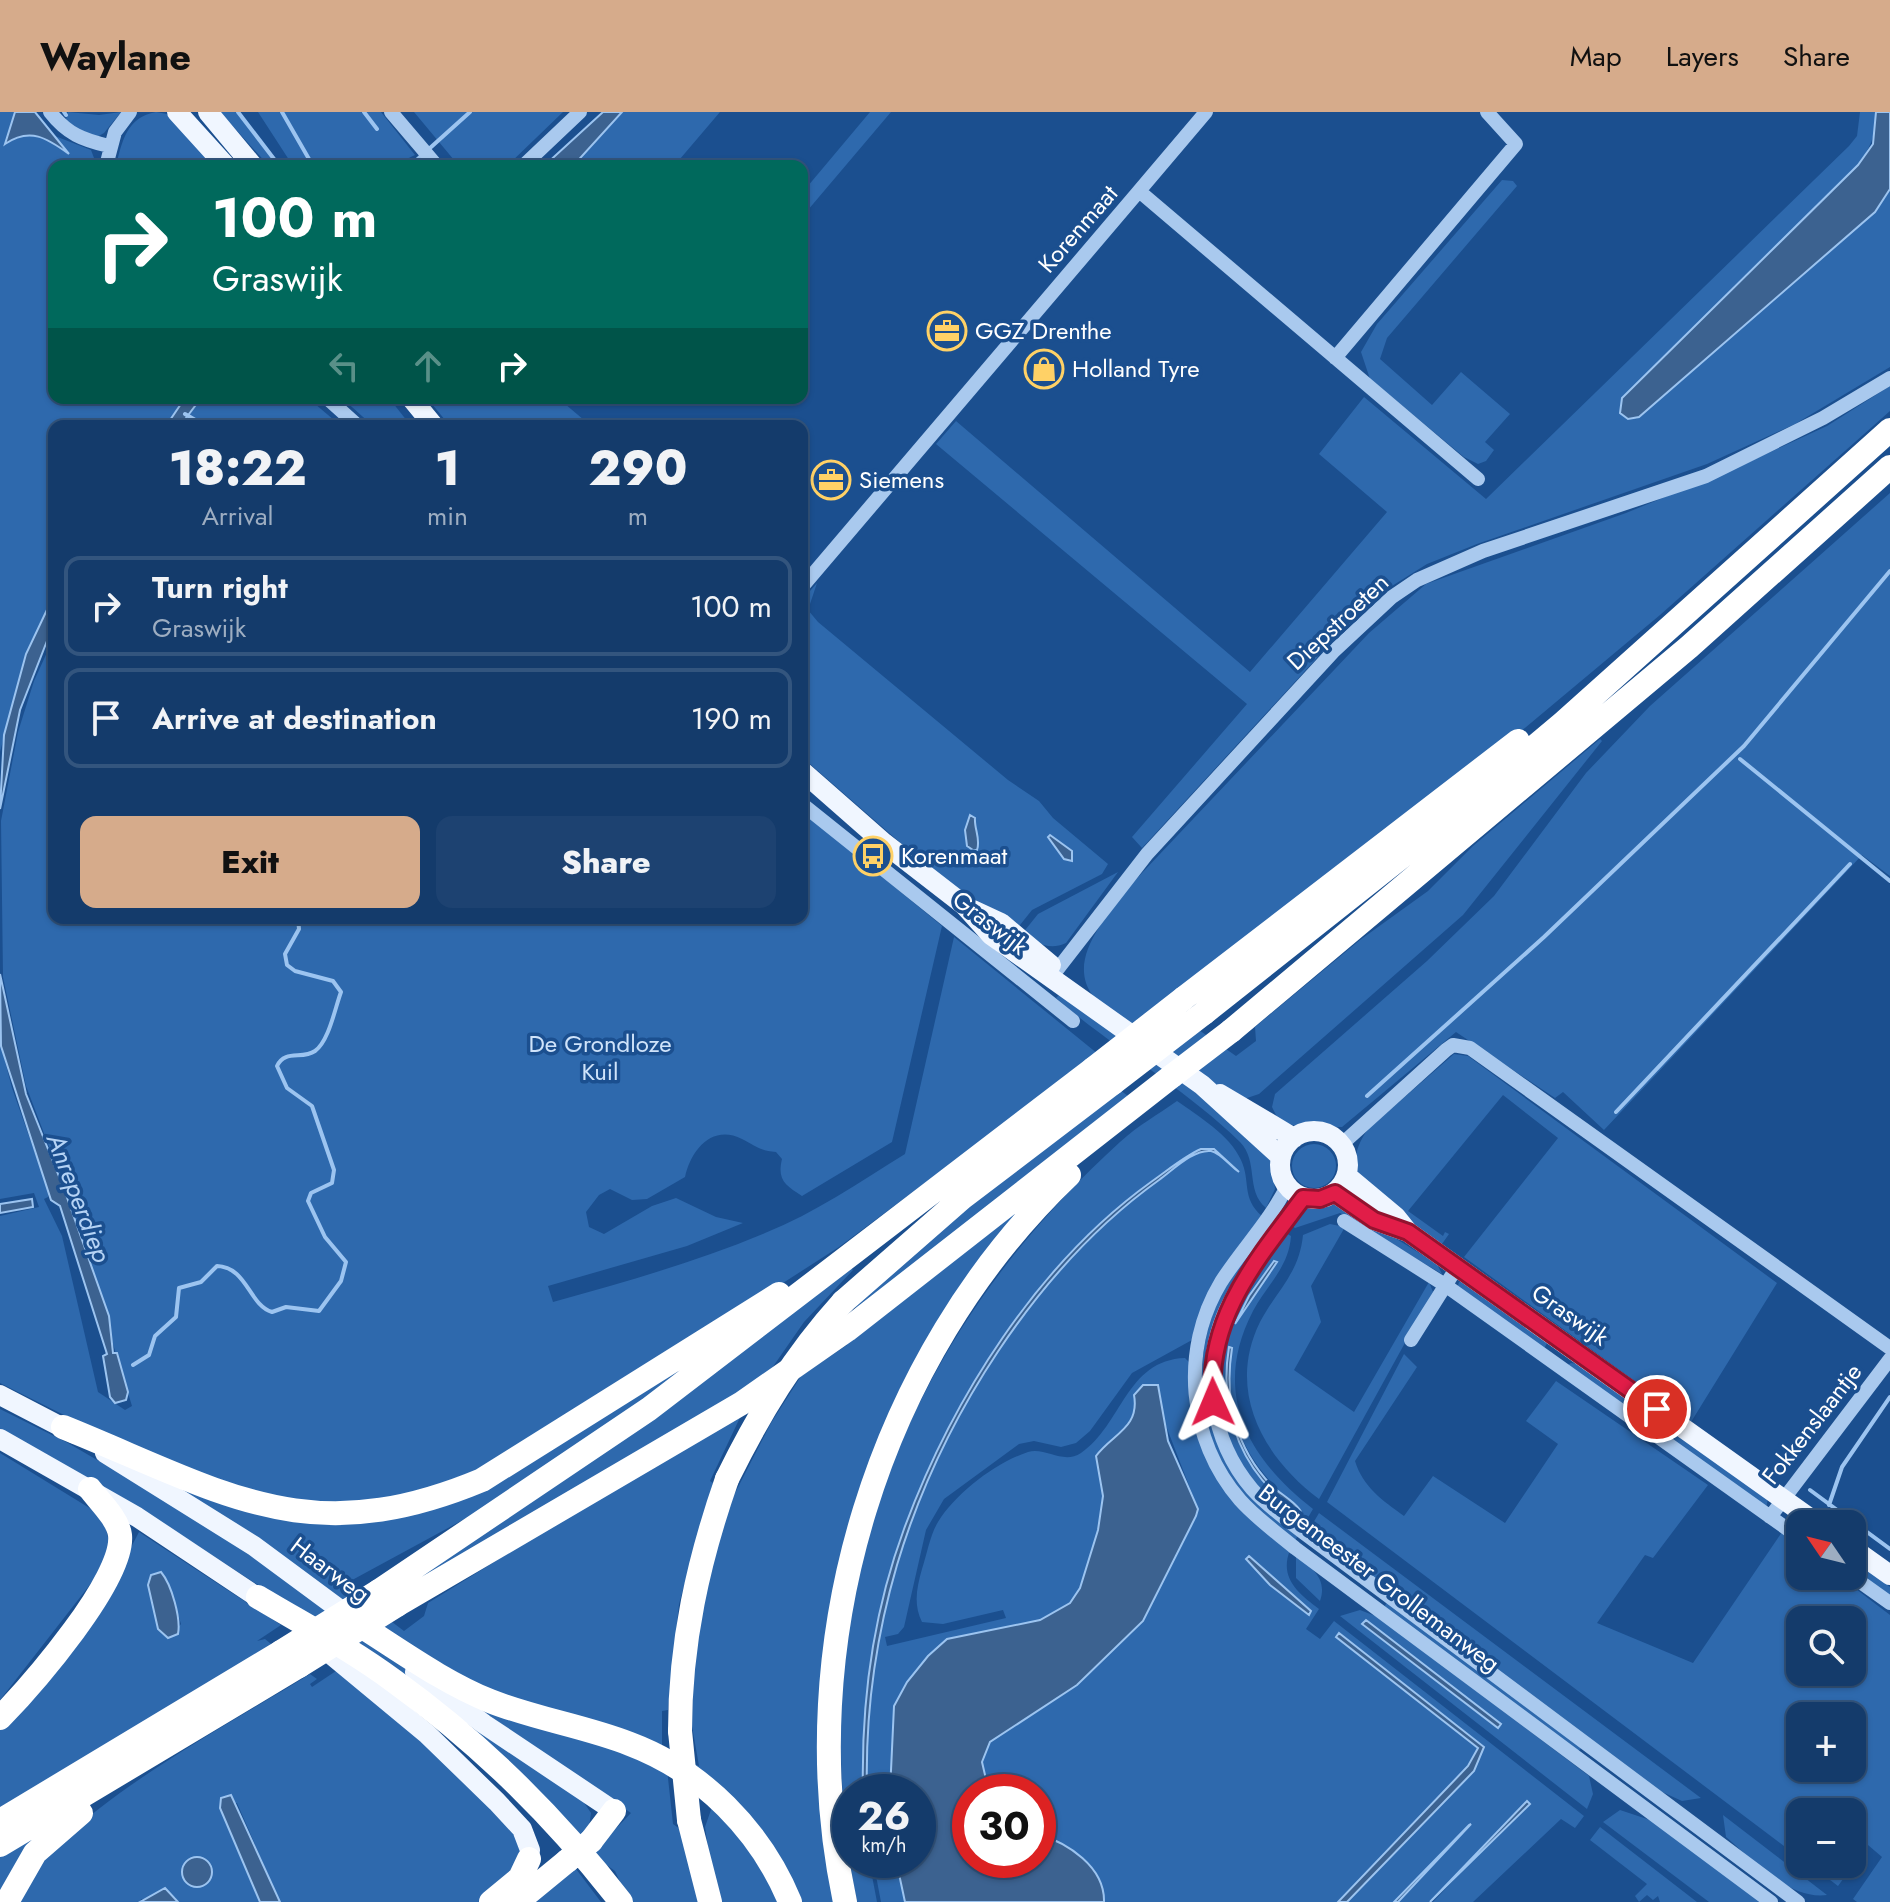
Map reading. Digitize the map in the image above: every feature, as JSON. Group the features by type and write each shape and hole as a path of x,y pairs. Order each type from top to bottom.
{"highway":[{"path":"388,1598 1444,823 1890,430"},
{"path":"845,1902 835,1854 828,1730 832,1671 850,1563 886,1450 925,1367 993,1263 1051,1193 1172,1076 1231,1031 1689,647 1890,467"},
{"path":"710,1902 689,1820 680,1731 683,1656 691,1600 704,1545 727,1479 770,1396 806,1345 843,1302 1103,1076"},
{"path":"0,1821 290,1659 388,1598 742,1403 847,1330 1143,1104"},
{"path":"63,1427 210,1490 267,1507 338,1515 396,1510 439,1498 482,1480 769,1300 846,1261"},
{"path":"0,1718 65,1640 117,1562 118,1526 90,1489"},
{"path":"258,1597 392,1679 473,1744 564,1833 621,1902"},
{"path":"358,1624 462,1689 526,1713 630,1744 662,1759 713,1795 741,1820 775,1868 790,1902"},
{"path":"7,1902 35,1853 66,1824 290,1659"},
{"path":"0,1845 186,1736"},
{"path":"517,1902 591,1841 614,1811"},
{"path":"491,1902 520,1878 529,1859"}],"main road":[{"path":"177,112 221,160"},
{"path":"208,112 248,160"},
{"path":"402,404 414,420"},
{"path":"416,404 429,420"},
{"name":"Graswijk","path":"808,776 884,843 964,905 991,935 1053,975 1202,1085 1281,1157"},
{"name":"Graswijk","path":"1202,1085 1243,1105 1294,1138"},
{"path":"1315,1131 1330,1135 1342,1144 1348,1159 1347,1176 1335,1193 1320,1199 1295,1192 1281,1172 1281,1157 1294,1138 1315,1131"},
{"name":"Graswijk","path":"1347,1176 1396,1217 1408,1232 1799,1510"},
{"name":"Graswijk","path":"1335,1193 1374,1220 1408,1232"},
{"name":"Haarweg","path":"0,1395 63,1427 254,1546 484,1724 614,1811"},
{"path":"0,1439 90,1489 258,1597 374,1689 474,1778 522,1829 530,1850 529,1859"},
{"path":"1866,1558 1890,1575"}],"street":[{"path":"50,112 63,129 80,139 109,146"},
{"path":"107,160 109,146 130,112"},
{"path":"391,112 432,160"},
{"path":"529,160 580,112"},
{"name":"Korenmaat","path":"808,580 1206,112"},
{"path":"1335,358 1516,144 1487,112"},
{"name":"Korenmaat","path":"1139,191 1478,479"},
{"name":"Diepstroeten","path":"1053,975 1147,854 1333,652 1392,597 1417,580 1483,551 1706,476 1799,430 1890,378"},
{"path":"334,404 351,420"},
{"name":"Graswijk","path":"808,809 1073,1021"},
{"path":"1342,1144 1446,1050 1453,1045 1470,1048 1890,1348"},
{"name":"Burgemeester Grollemanweg","path":"1295,1192 1221,1283 1205,1317 1197,1348 1198,1411 1209,1450 1228,1484 1254,1514 1295,1548 1771,1902"},
{"name":"Burgemeester Grollemanweg","path":"1295,1192 1234,1294 1216,1340 1212,1366 1213,1402 1226,1449 1242,1477 1279,1514 1798,1902"},
{"name":"Graswijk","path":"1344,1221 1445,1285 1786,1528"},
{"path":"1411,1340 1457,1267"},
{"name":"Fokkenslaantje","path":"1770,1517 1782,1497 1890,1359"},
{"path":"1866,1586 1890,1603"}],"green space":[{"path":"0,112 15,112 6,143 23,136 37,137 66,152 55,136 91,150 95,160 48,160 48,404 181,404 170,420 48,420 48,608 26,654 0,752"},
{"path":"68,112 99,115 121,112 97,137 72,129 66,119"},
{"path":"156,112 167,114 215,160 118,160 127,132 146,115"},
{"path":"220,112 237,112 276,160 264,160"},
{"path":"258,112 381,112 415,155 405,160 289,160"},
{"path":"414,112 563,112 513,160 454,160"},
{"path":"622,112 720,112 679,160 578,160"},
{"path":"870,112 891,112 808,210 808,186"},
{"path":"1860,112 1876,112 1876,120 1872,140 1858,165 1635,420 1875,212 1890,189 1890,367 1795,424 1707,464 1477,544 1427,564 1384,591 1338,635 1142,848 1132,837 1247,704 936,444 956,421 1250,672 1387,512 1319,454 1364,397 1486,499 1849,146 1857,136"},
{"path":"1502,180 1513,181 1517,186 1387,338 1380,359 1432,405 1461,372 1510,414 1485,442 1494,450 1486,461 1478,464 1464,457 1370,379 1361,352 1377,324"},
{"path":"1890,386 1890,411 1660,615 1513,738 1430,802 1385,828 1162,1004 1236,1056 1256,1041 1255,1027 1360,940 1428,891 1473,846 1600,739 1602,741 1463,915 1259,1094 1241,1100 1228,1095 1093,996 1086,983 1086,956 1098,929 1124,892 1369,633 1426,584 1626,513 1731,470 1827,426"},
{"path":"197,404 315,404 334,420 186,420"},
{"path":"349,404 394,404 406,420 366,420"},
{"path":"432,404 565,404 584,420 445,420"},
{"path":"1890,493 1890,876 1862,855 1604,1130 1563,1092 1555,1098 1456,1032 1342,1127 1296,1126 1279,1121 1272,1107 1275,1094 1427,961 1494,896 1586,773 1650,706"},
{"path":"817,583 808,610 808,593"},
{"path":"808,610 818,622 1008,780 1039,801 1053,818 1108,864 1102,874 1032,910 1016,930 935,873 808,762"},
{"name":"De Grondloze Kuil","path":"48,650 48,924 808,924 808,816 942,926 892,1142 802,1196 784,1181 782,1159 776,1152 731,1135 712,1137 698,1149 685,1177 647,1199 632,1200 610,1189 599,1195 586,1212 589,1227 604,1234 652,1206 676,1198 716,1217 743,1223 687,1246 548,1286 553,1302 687,1262 765,1233 819,1207 905,1154 954,937 1098,1054 839,1247 512,1457 380,1506 270,1502 142,1454 0,1383 0,1216 39,1207 34,1193 0,1199 0,1042 12,1088 48,1190 48,1197 44,1199 62,1236 98,1392 125,1410 132,1406 66,1191 26,1086 3,977 1,821 18,732 34,681"},
{"path":"1118,872 1066,943 1049,946 1022,934 1038,914"},
{"path":"1059,995 1194,1090 1272,1161 1275,1189 1266,1208 1256,1193 1249,1158 1240,1142 1196,1103 1078,1017 1056,998"},
{"path":"1454,1054 1468,1056 1777,1283 1691,1422 1464,1257 1558,1138 1503,1095 1408,1211 1443,1236 1445,1232 1449,1234 1442,1244 1381,1200 1362,1181 1356,1159 1359,1145 1368,1129"},
{"path":"1116,1087 1132,1099 854,1312 861,1293"},
{"path":"1177,1101 1213,1127 1236,1151 1244,1168 1251,1203 1262,1216 1213,1287 1192,1340 1132,1373 1090,1431 1076,1443 1061,1447 1034,1441 1019,1444 944,1499 926,1530 904,1627 898,1634 885,1637 887,1646 1006,1618 1003,1610 943,1624 922,1622 917,1589 938,1522 966,1490 1015,1457 1035,1451 1061,1457 1081,1453 1095,1441 1126,1396 1150,1370 1165,1362 1185,1358 1190,1363 1194,1421 1202,1447 1228,1492 1267,1532 1290,1550 1287,1569 1292,1584 1319,1609 1306,1629 1320,1639 1334,1621 1584,1816 1575,1828 1561,1819 1473,1902 1433,1902 1529,1801 1430,1902 1398,1902 1471,1824 1394,1902 1347,1902 1474,1771 1484,1747 1338,1633 1336,1637 1478,1748 1469,1766 1338,1902 1104,1902 1103,1889 1091,1867 1083,1858 1056,1842 1056,1774 985,1774 982,1762 990,1742 1077,1685 1143,1621 1196,1516 1198,1509 1163,1418 1158,1386 1143,1385 1134,1395 1135,1416 1096,1456 1103,1496 1098,1530 1080,1588 1070,1603 1040,1621 947,1639 907,1682 894,1706 891,1774 867,1774 870,1706 877,1649 889,1593 916,1511 966,1403 1033,1303 1072,1257 1114,1217 1197,1153 1214,1152 1239,1172 1218,1152 1202,1149 1182,1159 1151,1182 1110,1215 1072,1253 1003,1338 946,1432 904,1529 884,1593 871,1659 863,1774 843,1774 843,1687 857,1585 884,1486 925,1393 978,1304 1043,1220 1120,1142","holes":["1249,1556 1311,1611 1310,1615 1270,1585 1246,1559"]},
{"path":"1314,1144 1329,1151 1336,1166 1329,1181 1314,1188 1299,1181 1292,1166 1299,1151"},
{"path":"1045,1185 955,1303 837,1595 838,1774 832,1774 832,1878 839,1878 839,1902 796,1902 702,1779 463,1684 260,1541 165,1480 211,1496 405,1512 781,1298 542,1477 343,1585 404,1631 424,1616 428,1603 745,1407 710,1481 713,1483 679,1604 668,1710 662,1711 662,1749 699,1766 692,1726 696,1603 734,1495 771,1423 801,1376 847,1345 844,1340"},
{"path":"1340,1204 1437,1264 1442,1274 1340,1213 1295,1228 1291,1225 1306,1209"},
{"path":"1330,1224 1345,1227 1311,1286 1321,1322 1294,1370 1354,1412 1429,1282 1433,1292 1319,1499 1281,1463 1267,1443 1249,1397 1247,1373 1250,1348 1260,1322 1297,1261 1303,1235"},
{"path":"1284,1232 1291,1236 1286,1257 1253,1311 1241,1341 1235,1369 1236,1396 1242,1421 1254,1445 1270,1468 1313,1509 1303,1526 1258,1488 1241,1467 1227,1433 1219,1387 1219,1362 1231,1317 1241,1296","holes":["1232,1348 1230,1373 1235,1419 1243,1440 1267,1477 1302,1511 1265,1480 1238,1441 1226,1396 1226,1372"]},
{"path":"1261,1234 1267,1238 1219,1314 1218,1443 1298,1535 1295,1541 1255,1510 1235,1488 1212,1442 1202,1393 1202,1368 1211,1319 1224,1287"},
{"path":"848,1265 853,1270 804,1322 763,1381 390,1598"},
{"path":"1459,1282 1468,1283 1547,1343 1543,1351 1457,1289"},
{"path":"1404,1354 1417,1367 1355,1461 1368,1486 1404,1516 1433,1476 1505,1523 1558,1444 1526,1421 1556,1381 1708,1485 1653,1558 1645,1555 1597,1623 1693,1663 1782,1532 1786,1535 1786,1590 1857,1590 1890,1615 1890,1902 1857,1902 1853,1899 1882,1857 1868,1845 1866,1848 1866,1798 1786,1798 1786,1847 1327,1502"},
{"path":"1578,1364 1768,1498 1766,1509 1566,1366"},
{"path":"0,1409 68,1443 217,1530 581,1798 591,1813 589,1827 578,1838 364,1654 189,1540 0,1429"},
{"path":"0,1453 96,1512 106,1529 110,1546 99,1573 0,1700"},
{"path":"1319,1513 1701,1798 1682,1801 1660,1791 1309,1530"},
{"path":"139,1532 281,1625 257,1641 265,1639 276,1648 0,1815 0,1726 111,1586","holes":["161,1573 168,1581 181,1624 176,1630 158,1629 148,1585 151,1575"]},
{"path":"1296,1554 1320,1580 1320,1601 1296,1578"},
{"path":"1866,1569 1890,1587 1890,1597 1866,1580"},
{"path":"1388,1601 1582,1747 1578,1752 1384,1607"},
{"path":"1360,1610 1378,1617 1589,1776 1593,1794 1587,1809 1340,1616","holes":["1366,1620 1501,1724 1497,1728 1362,1624"]},
{"path":"339,1669 445,1759 520,1841 521,1859 482,1902 280,1902 237,1803 222,1804 220,1808 260,1902 178,1902 175,1897 141,1899 140,1902 16,1902 34,1870 64,1838 102,1806 145,1775 310,1674 317,1679 310,1684 312,1687"},
{"path":"451,1689 582,1734 667,1769 673,1824 680,1829 699,1902 629,1902 615,1871 591,1854 631,1813"},
{"path":"713,1804 722,1811 783,1902 716,1902 705,1827"},
{"path":"1620,1810 1653,1821 1761,1902 1709,1902 1603,1822"},
{"path":"1723,1815 1786,1863 1786,1878 1805,1878 1827,1895 1813,1895 1786,1885 1726,1837"},
{"path":"58,1820 0,1898 0,1853"},
{"path":"1600,1827 1697,1902 1660,1902 1658,1896 1653,1900 1647,1895 1639,1902 1635,1896 1647,1884 1590,1840"},
{"path":"573,1865 601,1902 528,1902"},
{"path":"854,1878 872,1878 877,1902 857,1902"},
{"path":"876,1878 900,1878 905,1902 881,1902"},
{"path":"1827,1878 1844,1878 1838,1886"}],"shaded area":[{"path":"15,112 35,112 69,154 53,143 30,135 5,144"},
{"path":"603,112 622,112 578,160 551,160"},
{"path":"1876,112 1890,112 1890,189 1875,212 1639,417 1628,419 1620,413 1622,398 1858,165 1873,144"},
{"path":"181,404 196,404 184,420 170,420"},
{"path":"48,608 48,638 20,710 0,809 4,735 26,654"},
{"path":"970,815 975,818 977,850 967,846 965,830"},
{"path":"1050,835 1072,851 1072,861 1064,859 1048,837"},
{"path":"0,974 26,1094 109,1316 113,1353 117,1353 128,1392 126,1400 115,1403 110,1397 103,1356 107,1354 60,1206 51,1200 1,1046"},
{"path":"1201,1149 1214,1149 1239,1172 1215,1152 1197,1153 1114,1216 1072,1257 1033,1303 966,1403 916,1511 889,1593 873,1677 867,1774 863,1774 867,1692 884,1593 904,1529 947,1431 973,1384 1035,1294 1110,1215 1181,1160"},
{"path":"32,1199 33,1207 0,1213 0,1204"},
{"path":"1274,1261 1277,1262 1235,1324 1249,1296"},
{"path":"1229,1347 1232,1348 1231,1404 1241,1439 1259,1471 1302,1514 1264,1482 1239,1442 1227,1396"},
{"path":"1143,1385 1158,1385 1168,1441 1198,1509 1196,1516 1143,1621 1077,1685 990,1742 982,1762 985,1774 952,1774 952,1878 1056,1878 1056,1842 1083,1858 1091,1867 1103,1889 1104,1902 905,1902 900,1878 936,1878 936,1774 891,1774 894,1706 907,1682 947,1639 1040,1620 1070,1603 1080,1588 1098,1530 1103,1496 1096,1456 1129,1423 1135,1406 1134,1395"},
{"path":"1249,1556 1311,1611 1309,1615 1270,1585 1246,1559"},
{"path":"161,1572 172,1593 178,1620 178,1634 168,1638 158,1629 148,1585 151,1575"},
{"path":"1366,1620 1501,1724 1498,1728 1362,1624"},
{"path":"1339,1633 1484,1747 1474,1771 1347,1902 1338,1902 1468,1766 1478,1748 1336,1637"},
{"path":"231,1795 280,1902 260,1902 220,1808 221,1798"},
{"path":"1527,1801 1530,1804 1430,1902"},
{"path":"1469,1825 1398,1902 1394,1902"},
{"path":"197,1857 208,1861 212,1872 208,1883 197,1887 186,1883 182,1872 186,1861"},
{"path":"165,1888 178,1902 140,1902"}],"waterway":[{"path":"238,112 274,159"},
{"path":"282,112 310,160"},
{"path":"364,112 377,129"},
{"name":"Anreperdiep","path":"417,160 470,112"},
{"path":"185,414 195,420"},
{"path":"1367,1096 1544,937 1744,746 1890,571"},
{"path":"1740,759 1890,881"},
{"path":"1616,1112 1850,864"},
{"path":"133,1365 149,1355 155,1336 176,1317 179,1288 201,1282 217,1266 235,1273 258,1302 272,1312 286,1307 319,1311 341,1281 346,1262 325,1237 308,1201 311,1193 332,1183 334,1170 312,1106 287,1088 277,1066 284,1058 310,1054 320,1046 341,992 333,981 295,971 287,965 285,954 299,929 299,924"},
{"path":"1829,1505 1842,1467 1890,1397"},
{"path":"1810,1490 1890,1549"}],"place":[{"name":"GGZ Drenthe","path":"947,331"},
{"name":"Holland Tyre","path":"1044,369"},
{"name":"Siemens","path":"831,480"},
{"name":"Korenmaat","path":"873,856"}],"route":[{"path":"1213,1402 1213,1353 1225,1312 1234,1294 1303,1198 1320,1199 1335,1193 1374,1220 1408,1232 1657,1409"}]}
